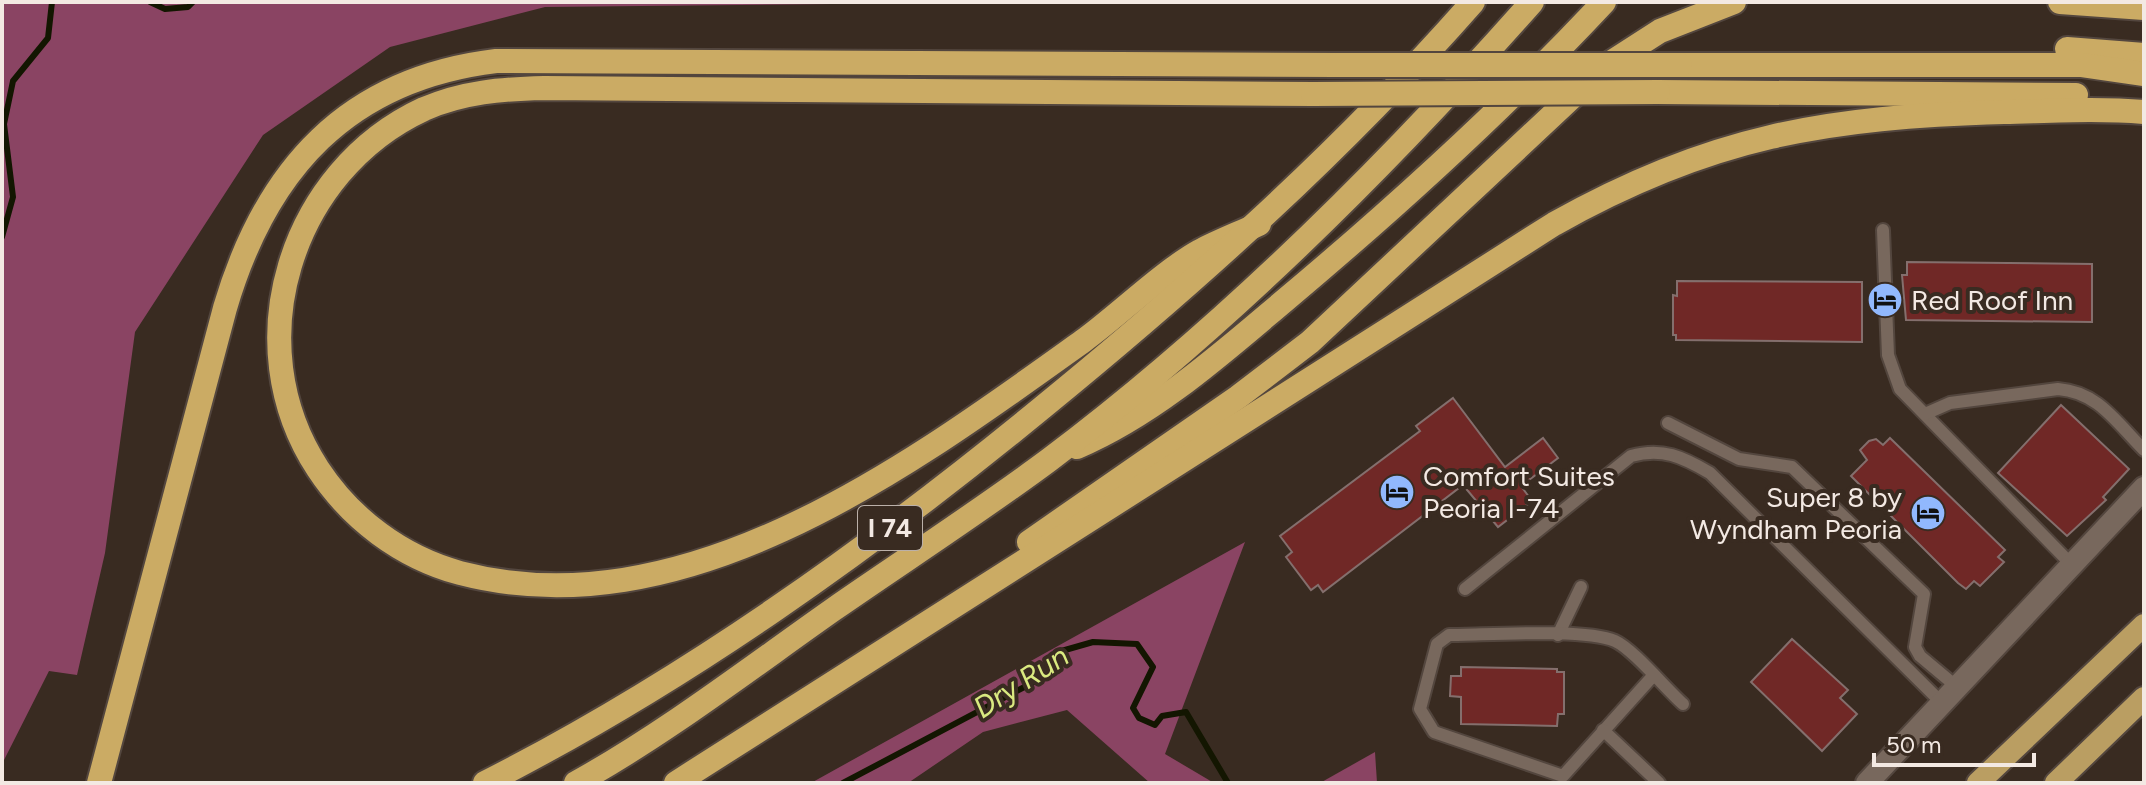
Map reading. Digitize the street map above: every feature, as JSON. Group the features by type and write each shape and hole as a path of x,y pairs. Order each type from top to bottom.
{"highway":[{"name":"I 74","path":"485,783 751,626 887,531 1091,369 1259,224 1473,2"},
{"name":"I 74","path":"576,783 673,722 1049,460 1181,351 1261,279 1408,137 1532,2"},
{"path":"1049,460 1120,429 1263,319 1414,190 1604,2"},
{"path":"697,770 1265,377 1346,310 1560,106 1613,60 1660,31 1734,2"},
{"path":"2060,2 2144,8"},
{"path":"1707,65 2083,49 2144,55"},
{"path":"99,783 111,750 225,308 249,237 270,198 300,159 360,108 413,80 496,61 2082,65 2144,74"},
{"path":"1259,224 1197,253 1083,341 922,452 842,502 776,533 711,557 608,581 541,584 498,581 449,569 396,546 356,515 327,482 294,423 281,375 278,333 282,291 295,248 313,208 353,159 385,131 428,108 468,94 544,88 1313,94 1658,92 2076,95 2144,103"},
{"path":"676,783 1554,224 1642,177 1726,147 1841,122 1940,114 2144,112"},
{"path":"1978,783 2144,625"},
{"path":"2056,783 2144,698"}],"street":[{"path":"1867,783 2144,488"}],"lane":[{"path":"1883,230 1888,355 1900,389 2072,565"},
{"path":"1925,414 1950,403 2058,389 2075,390 2089,395 2144,450"},
{"path":"1668,423 1739,459 1792,467 1924,594 1915,647 1950,695"},
{"path":"1465,589 1631,456 1649,450 1677,455 1710,473 1950,695"},
{"path":"1558,635 1581,587"},
{"path":"1652,677 1563,776 1434,732 1420,709 1437,644 1449,635 1558,635 1613,640 1628,649 1652,677 1683,704"},
{"path":"1603,730 1659,783"}],"shaded area":[{"path":"2,2 1030,2 545,7 390,47 263,135 135,332 105,553 77,675 49,671 2,764"},
{"path":"1245,542 1165,754 1214,783 1150,783 1067,710 983,732 908,783 811,783"},
{"path":"1375,752 1377,783 1320,783"}],"building":[{"path":"1907,262 2092,264 2092,322 1906,320 1902,275 1907,275"},
{"path":"1677,281 1862,282 1862,342 1676,340 1676,335 1673,335 1673,295 1677,296"},
{"name":"Comfort Suites Peoria I-74","path":"1453,398 1505,467 1543,438 1558,458 1521,486 1532,501 1498,527 1463,485 1323,592 1318,585 1311,590 1286,557 1292,552 1280,536 1420,431 1416,426"},
{"path":"2061,405 2129,469 2103,497 2106,500 2067,536 1998,473"},
{"name":"Super 8 by Wyndham Peoria","path":"1890,438 2005,550 1998,557 2004,562 1980,586 1974,581 1966,589 1958,583 1851,476 1867,460 1860,450 1869,441 1876,439 1883,445"},
{"path":"1792,639 1848,690 1840,698 1857,714 1822,751 1751,682"},
{"path":"1461,667 1557,669 1557,672 1564,672 1564,714 1558,714 1557,726 1461,724 1461,697 1450,696 1451,676 1461,676"}],"waterway":[{"path":"2,237 13,197 4,124 13,81 48,38 52,2"},
{"path":"150,2 165,9 188,7 193,2"},
{"name":"Dry Run","path":"843,783 1032,683 1058,652 1093,642 1137,644 1153,667 1133,708 1139,718 1155,725 1162,716 1186,712 1228,783"}],"place":[{"name":"Red Roof Inn","path":"1885,300"},
{"name":"Comfort Suites Peoria I-74","path":"1397,492"},
{"name":"Super 8 by Wyndham Peoria","path":"1928,513"}]}
